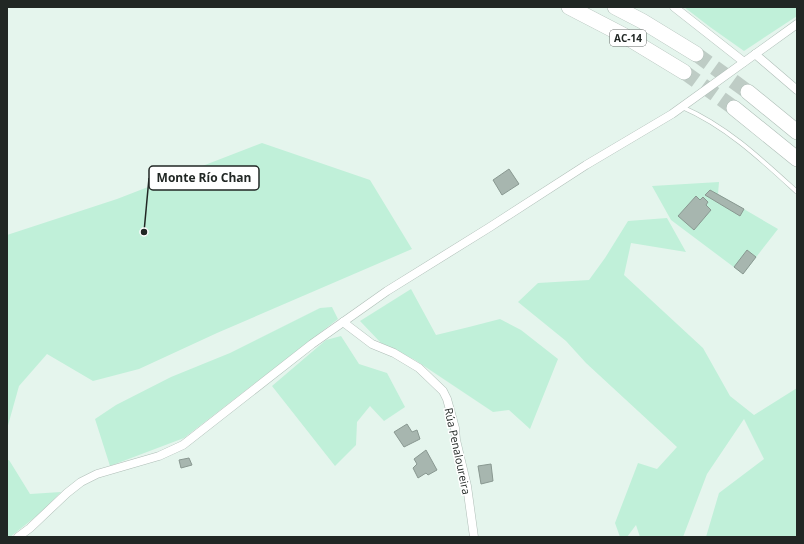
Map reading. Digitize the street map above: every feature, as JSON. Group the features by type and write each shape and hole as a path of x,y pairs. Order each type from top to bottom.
{"highway":[{"name":"AC-14","path":"569,7 623,35 684,72"},
{"name":"AC-14","path":"615,7 642,21 696,54"},
{"path":"748,92 797,132"},
{"path":"734,108 797,160"}],"street":[{"path":"674,7 797,90"},
{"path":"18,537 81,482 97,474 159,456 183,445 312,344 387,291 586,165 681,107 797,24"},
{"name":"Rúa Penaloureira","path":"343,322 372,344 394,353 419,368 443,391 447,399 455,428 456,440 467,486 474,537"}],"lane":[{"path":"681,107 695,113 736,139 754,153 797,192"}],"green space":[{"path":"684,7 797,7 797,16 744,51"},
{"path":"262,143 370,180 412,249 217,333 139,369 93,381 47,354 19,386 7,429 7,235 117,199"},
{"path":"719,182 718,194 778,229 743,274 671,220 652,186"},
{"path":"667,218 686,252 631,243 624,275 703,348 730,396 754,415 797,388 797,537 706,537 719,493 764,459 744,419 707,474 683,537 640,537 636,525 627,537 620,537 615,523 638,463 657,469 677,447 586,363 566,341 518,302 538,283 589,280 605,258 628,221"},
{"path":"411,289 436,335 500,319 521,330 558,359 530,429 509,410 493,412 415,360 381,343 360,321"},
{"path":"332,307 338,319 184,438 110,466 95,419 116,405 171,377 230,353 320,308"},
{"path":"341,336 359,364 387,373 405,407 384,421 370,406 357,422 356,445 335,466 272,386 326,340"},
{"path":"7,460 9,460 30,494 61,492 39,514 10,537 7,537"}],"building":[{"path":"509,169 519,184 502,195 493,180"},
{"path":"710,190 744,209 740,216 705,195"},
{"path":"696,196 700,200 703,197 708,202 706,205 711,210 694,230 678,216"},
{"path":"747,250 756,257 743,274 734,267"},
{"path":"407,424 412,432 417,430 420,439 404,447 394,432"},
{"path":"426,450 437,470 428,475 426,473 418,478 413,468 417,464 414,459"},
{"path":"189,458 192,465 181,468 179,460"},
{"path":"491,464 493,481 481,484 478,466"}],"tunnel":[{"path":"696,54 748,92"},
{"path":"684,72 734,108"}],"place":[{"name":"Monte Río Chan","path":"144,232"}]}
